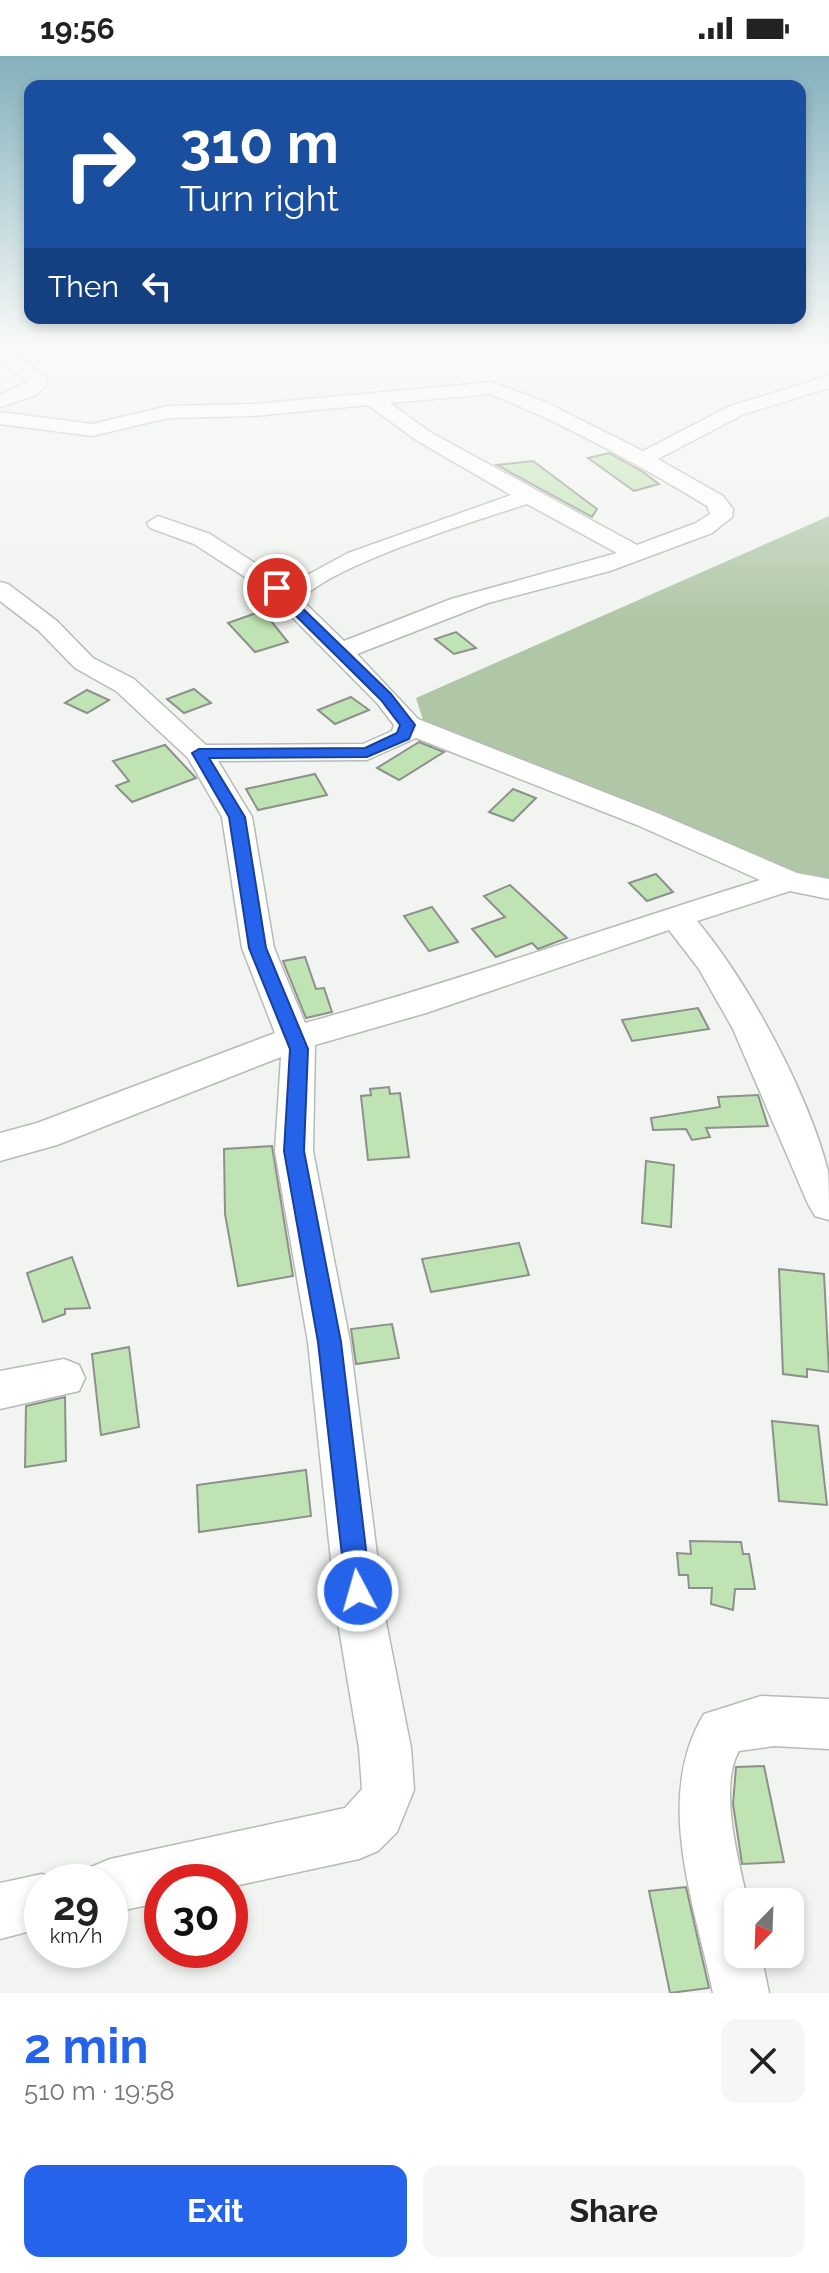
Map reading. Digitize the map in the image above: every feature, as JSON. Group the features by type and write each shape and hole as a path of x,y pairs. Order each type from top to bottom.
{"street":[{"path":"425,437 635,553"},
{"path":"339,652 498,592 610,566 635,553 704,528 721,517 722,509 715,501 643,459 598,437"},
{"path":"643,459 684,437"},
{"path":"289,595 311,578 349,562 529,496"},
{"path":"158,523 215,546 289,595"},
{"path":"0,589 48,626 84,663 125,685 199,753 237,817 258,948 296,1038 299,1064 294,1151 329,1342 361,1617 385,1748 388,1790 378,1813 359,1832 128,1882"},
{"path":"289,595 289,601 386,697 408,725 647,819 789,881 829,889"},
{"path":"199,753 367,752 404,736 408,725"},
{"path":"0,1147 44,1135 296,1038 414,1005 789,881"},
{"path":"676,917 714,961 749,1024 786,1106 805,1163 829,1205"},
{"path":"0,1390 64,1378"},
{"path":"741,1993 712,1848 704,1784 707,1763 722,1732 736,1725 773,1719 829,1724"},
{"path":"0,1911 24,1905"}],"green space":[{"path":"829,516 829,886 424,723 416,698"}],"building":[{"path":"609,453 659,484 634,491 588,458"},
{"path":"533,461 597,509 592,517 497,465"},
{"path":"259,612 288,642 255,652 228,623"},
{"path":"456,632 476,648 454,654 435,639"},
{"path":"194,689 211,703 184,713 167,699"},
{"path":"87,690 109,700 87,713 65,703"},
{"path":"351,697 369,710 335,724 318,710"},
{"path":"419,742 444,752 399,780 377,768"},
{"path":"165,745 196,778 132,802 116,786 129,781 113,761"},
{"path":"315,774 327,795 258,810 246,789"},
{"path":"513,789 536,798 513,821 489,812"},
{"path":"656,874 673,892 647,901 629,883"},
{"path":"510,885 567,938 538,949 532,943 496,957 472,929 505,917 484,896"},
{"path":"432,907 458,942 429,951 404,916"},
{"path":"305,957 316,989 324,988 332,1012 306,1018 283,961"},
{"path":"698,1008 709,1029 632,1041 622,1020"},
{"path":"389,1087 390,1094 400,1093 409,1157 368,1160 361,1096 371,1095 370,1089"},
{"path":"758,1095 768,1126 706,1128 710,1137 692,1140 686,1129 653,1130 651,1118 720,1107 718,1097"},
{"path":"272,1146 293,1276 238,1286 225,1214 224,1149"},
{"path":"646,1161 674,1165 671,1227 642,1223"},
{"path":"519,1243 529,1275 431,1292 422,1259"},
{"path":"72,1257 90,1308 65,1309 65,1314 43,1322 27,1273"},
{"path":"779,1269 824,1274 829,1372 807,1369 807,1377 783,1374"},
{"path":"392,1324 399,1358 356,1364 351,1329"},
{"path":"129,1347 139,1427 101,1435 92,1354"},
{"path":"65,1397 66,1461 25,1467 26,1406"},
{"path":"772,1421 818,1426 827,1505 779,1501"},
{"path":"306,1470 311,1516 199,1532 197,1485"},
{"path":"690,1541 741,1542 743,1554 749,1554 755,1589 735,1589 733,1610 711,1604 712,1588 689,1588 688,1575 679,1575 677,1553 691,1554"},
{"path":"764,1766 784,1862 742,1864 733,1804 736,1767"},
{"path":"686,1887 709,1988 670,1993 649,1891"}],"route":[{"path":"277,588 289,595 289,601 386,697 408,725 404,736 367,752 199,753 237,817 244,845 249,909 258,948 299,1049 294,1151 305,1217 318,1268 329,1342 358,1591"}]}
